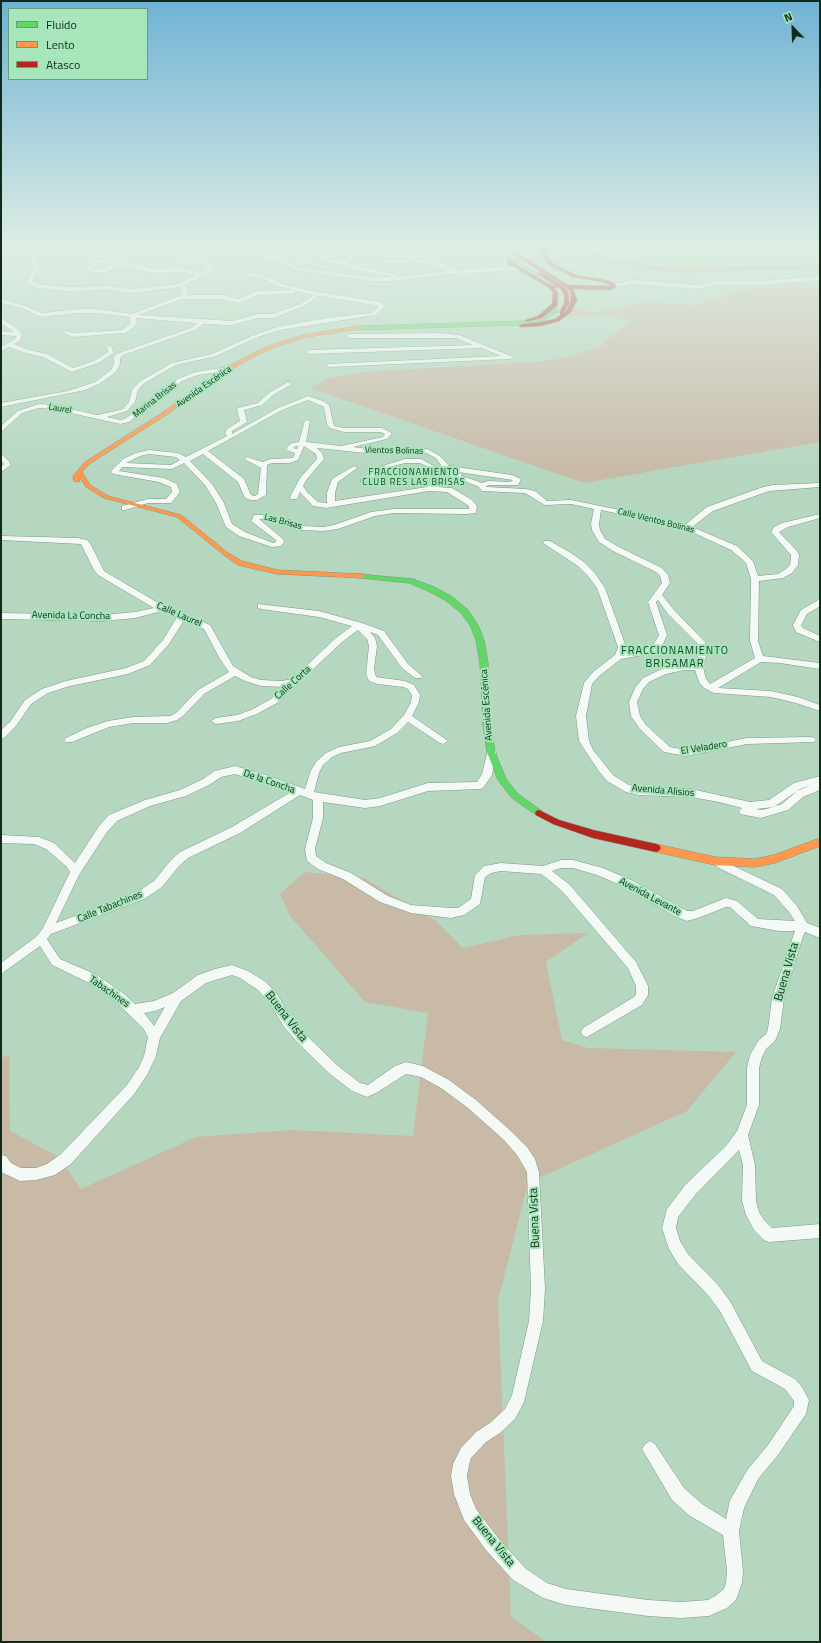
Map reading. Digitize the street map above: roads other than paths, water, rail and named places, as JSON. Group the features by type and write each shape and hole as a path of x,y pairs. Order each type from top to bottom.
{"main road":[{"path":"521,325 529,322"},
{"path":"521,325 540,322"},
{"path":"295,339 338,333 397,333 552,322"},
{"name":"Avenida Escénica","path":"190,524 155,514 100,502 89,497 82,491 76,479 79,472 87,463 161,416 228,369 264,350 295,339 337,330 370,327 521,325"},
{"path":"370,327 397,333 421,326"},
{"name":"Avenida Escénica","path":"79,472 83,481 94,491 106,497 170,512 179,516 226,554 240,563 284,573 391,578 410,581 431,589 448,598 464,611 474,624 480,640 484,663 490,752 502,780 515,796 534,811 556,822 593,834 715,861 733,863 755,863 775,859 820,842"}],"street":[{"path":"1,349 18,340 16,330 4,322"},
{"path":"66,333 73,335 123,332 130,328 134,322"},
{"path":"198,322 232,323 237,322"},
{"path":"1,405 83,389 114,371 117,364 117,357 121,354 193,329 202,322"},
{"path":"97,417 126,410 132,402 135,390 141,383 174,364 214,355 279,328 316,322"},
{"path":"1,333 18,334"},
{"path":"329,365 510,357 457,336 397,333 349,336"},
{"path":"10,345 28,352 45,355 72,370 96,362 111,353 109,347"},
{"path":"309,352 484,346"},
{"name":"Marina Brisas","path":"127,421 180,380 197,373 228,369"},
{"path":"231,437 228,433 229,430 244,422 240,409 260,404 271,394 288,384"},
{"path":"172,467 231,437 280,409 308,398 321,402 327,406 330,424 332,427 344,430 382,430 389,433 385,438 342,448"},
{"name":"Laurel","path":"1,430 20,412 39,406 53,407 120,422 127,421"},
{"path":"247,459 263,465 271,461 293,461 297,458 304,446 306,421"},
{"path":"294,497 304,478 321,459 319,454 304,446"},
{"name":"Vientos Bolinas","path":"304,446 376,452 413,450 427,451 438,457 444,469"},
{"path":"125,508 154,500 168,501 176,490 174,486 161,480 115,473 115,470 119,465 131,457 149,452 178,455 200,453 241,481 250,498 257,498 262,495 265,470 263,465"},
{"name":"Las Brisas","path":"178,455 208,484 220,503 226,520 234,530 272,545 278,544 280,542 279,539 255,521 254,519 257,516 267,517 296,527 323,529 335,527 374,514 394,511 473,511 473,506 469,502 449,490 430,489"},
{"path":"1,456 8,465 1,470"},
{"path":"364,481 372,473 381,468 405,461 421,461 444,469 512,477 517,480 515,483 510,484 488,483 482,485"},
{"path":"119,465 191,469"},
{"path":"331,504 331,493 335,481 354,468"},
{"path":"300,486 305,494 316,504 326,506 430,489 444,480 447,473 444,469"},
{"name":"Calle Vientos Bolinas","path":"444,469 489,489 526,491 532,493 545,503 571,502 686,528 716,539 739,552 750,563 755,579 754,641 760,659"},
{"path":"444,480 449,490"},
{"path":"686,528 710,509 766,489 773,487 820,485"},
{"path":"546,543 581,564 602,588 622,647 619,656 640,654 654,648 662,639 663,635 652,602 666,583 664,575 654,567 616,549 602,540 596,530 595,524 598,508"},
{"path":"755,579 780,576 789,571 794,565 795,555 775,532 777,529 785,525 820,516"},
{"name":"Calle Laurel","path":"1,538 78,540 84,542 101,573 151,602 207,627 224,659 230,668 235,672 248,679 261,683 282,684 297,681"},
{"path":"657,594 671,612 701,642 702,656 699,667 702,680 710,688 717,691 771,694 798,700 820,708"},
{"path":"820,602 804,612 797,625 799,630 820,638"},
{"path":"261,606 319,614 380,633 405,666 418,676"},
{"name":"Avenida La Concha","path":"1,616 98,618 135,615 164,608"},
{"path":"1,736 13,724 28,702 45,691 69,683 128,671 147,663 166,642 182,616"},
{"path":"313,796 314,773 320,763 329,755 338,750 372,744 394,731 406,717 416,695 414,690 405,684 377,681 372,678 370,669 374,646 371,638 359,626"},
{"name":"Calle Corta","path":"216,721 238,718 263,708 284,693 339,640 359,626"},
{"name":"Avenida Alisios","path":"619,656 596,674 588,683 581,716 584,741 590,752 610,778 626,788 639,791 681,792 720,798 750,806 761,806 771,804 797,786 806,782 820,780"},
{"path":"710,688 760,659 780,660 820,666"},
{"name":"El Veladero","path":"699,667 684,667 664,671 646,680 639,688 633,702 636,716 643,727 666,750 686,753 747,741 811,740"},
{"path":"69,740 90,730 108,724 133,720 156,721 174,718 180,714 201,692 235,672"},
{"path":"406,717 443,741"},
{"name":"De la Concha","path":"44,935 75,872 102,829 113,818 148,803 183,794 218,774 235,770 266,779 298,792 313,796 365,804 380,802 428,787 480,785 487,775 490,752"},
{"name":"Avenida Alisios","path":"705,796 736,809 762,814 784,807 800,794 820,786"},
{"name":"Calle Tabachines","path":"1,969 44,935 145,893 158,884 175,863 184,855 199,846 236,830 298,792"},
{"name":"Avenida Levante","path":"313,796 318,818 310,849 311,858 322,866 347,876 384,899 404,906 443,912 460,912 470,907 476,901 480,875 488,869 501,867 543,870 561,864 573,864 592,869 629,884 678,913 687,916 694,915 726,902 733,904 755,923 779,926 802,926"},
{"path":"1,839 35,840 50,846 70,863 75,872"},
{"path":"715,861 778,892 793,909 802,926 820,933"},
{"path":"543,870 553,876 566,888 583,907 632,965 642,986 642,995 638,1002 587,1032"},
{"name":"Buena Vista","path":"1,1161 6,1168 20,1175 36,1174 50,1170 66,1159 131,1089 143,1071 150,1056 154,1037 178,997 202,979 232,970 244,974 262,986 272,998 288,1023 304,1041 334,1070 356,1087 367,1091 399,1070 406,1068 423,1072 460,1094 489,1118 522,1151 530,1164 532,1172 538,1289 536,1321 519,1397 510,1414 495,1428 481,1437 466,1454 461,1464 459,1476 462,1494 470,1514 492,1544 519,1574 543,1590 566,1597 680,1610 709,1608 722,1602 730,1594 734,1583 735,1571 731,1531 736,1506 753,1474 773,1450 801,1410 802,1400 790,1384 757,1366 725,1306 713,1290 683,1259 674,1244 669,1228 672,1214 691,1189 731,1150 742,1135 753,1105 753,1068 756,1054 762,1045 771,1037 774,1030 778,998 802,926"},
{"name":"Tabachines","path":"44,935 56,962 93,979 133,1010 147,1024 154,1037"},
{"path":"133,1010 155,1006 178,997"},
{"path":"742,1135 749,1165 749,1200 753,1215 759,1225 769,1235 820,1231"},
{"path":"650,1449 678,1494 696,1510 731,1531"}],"district":[{"name":"FRACCIONAMIENTO CLUB RES LAS BRISAS","path":"414,478"},
{"name":"FRACCIONAMIENTO BRISAMAR","path":"675,657"}]}
